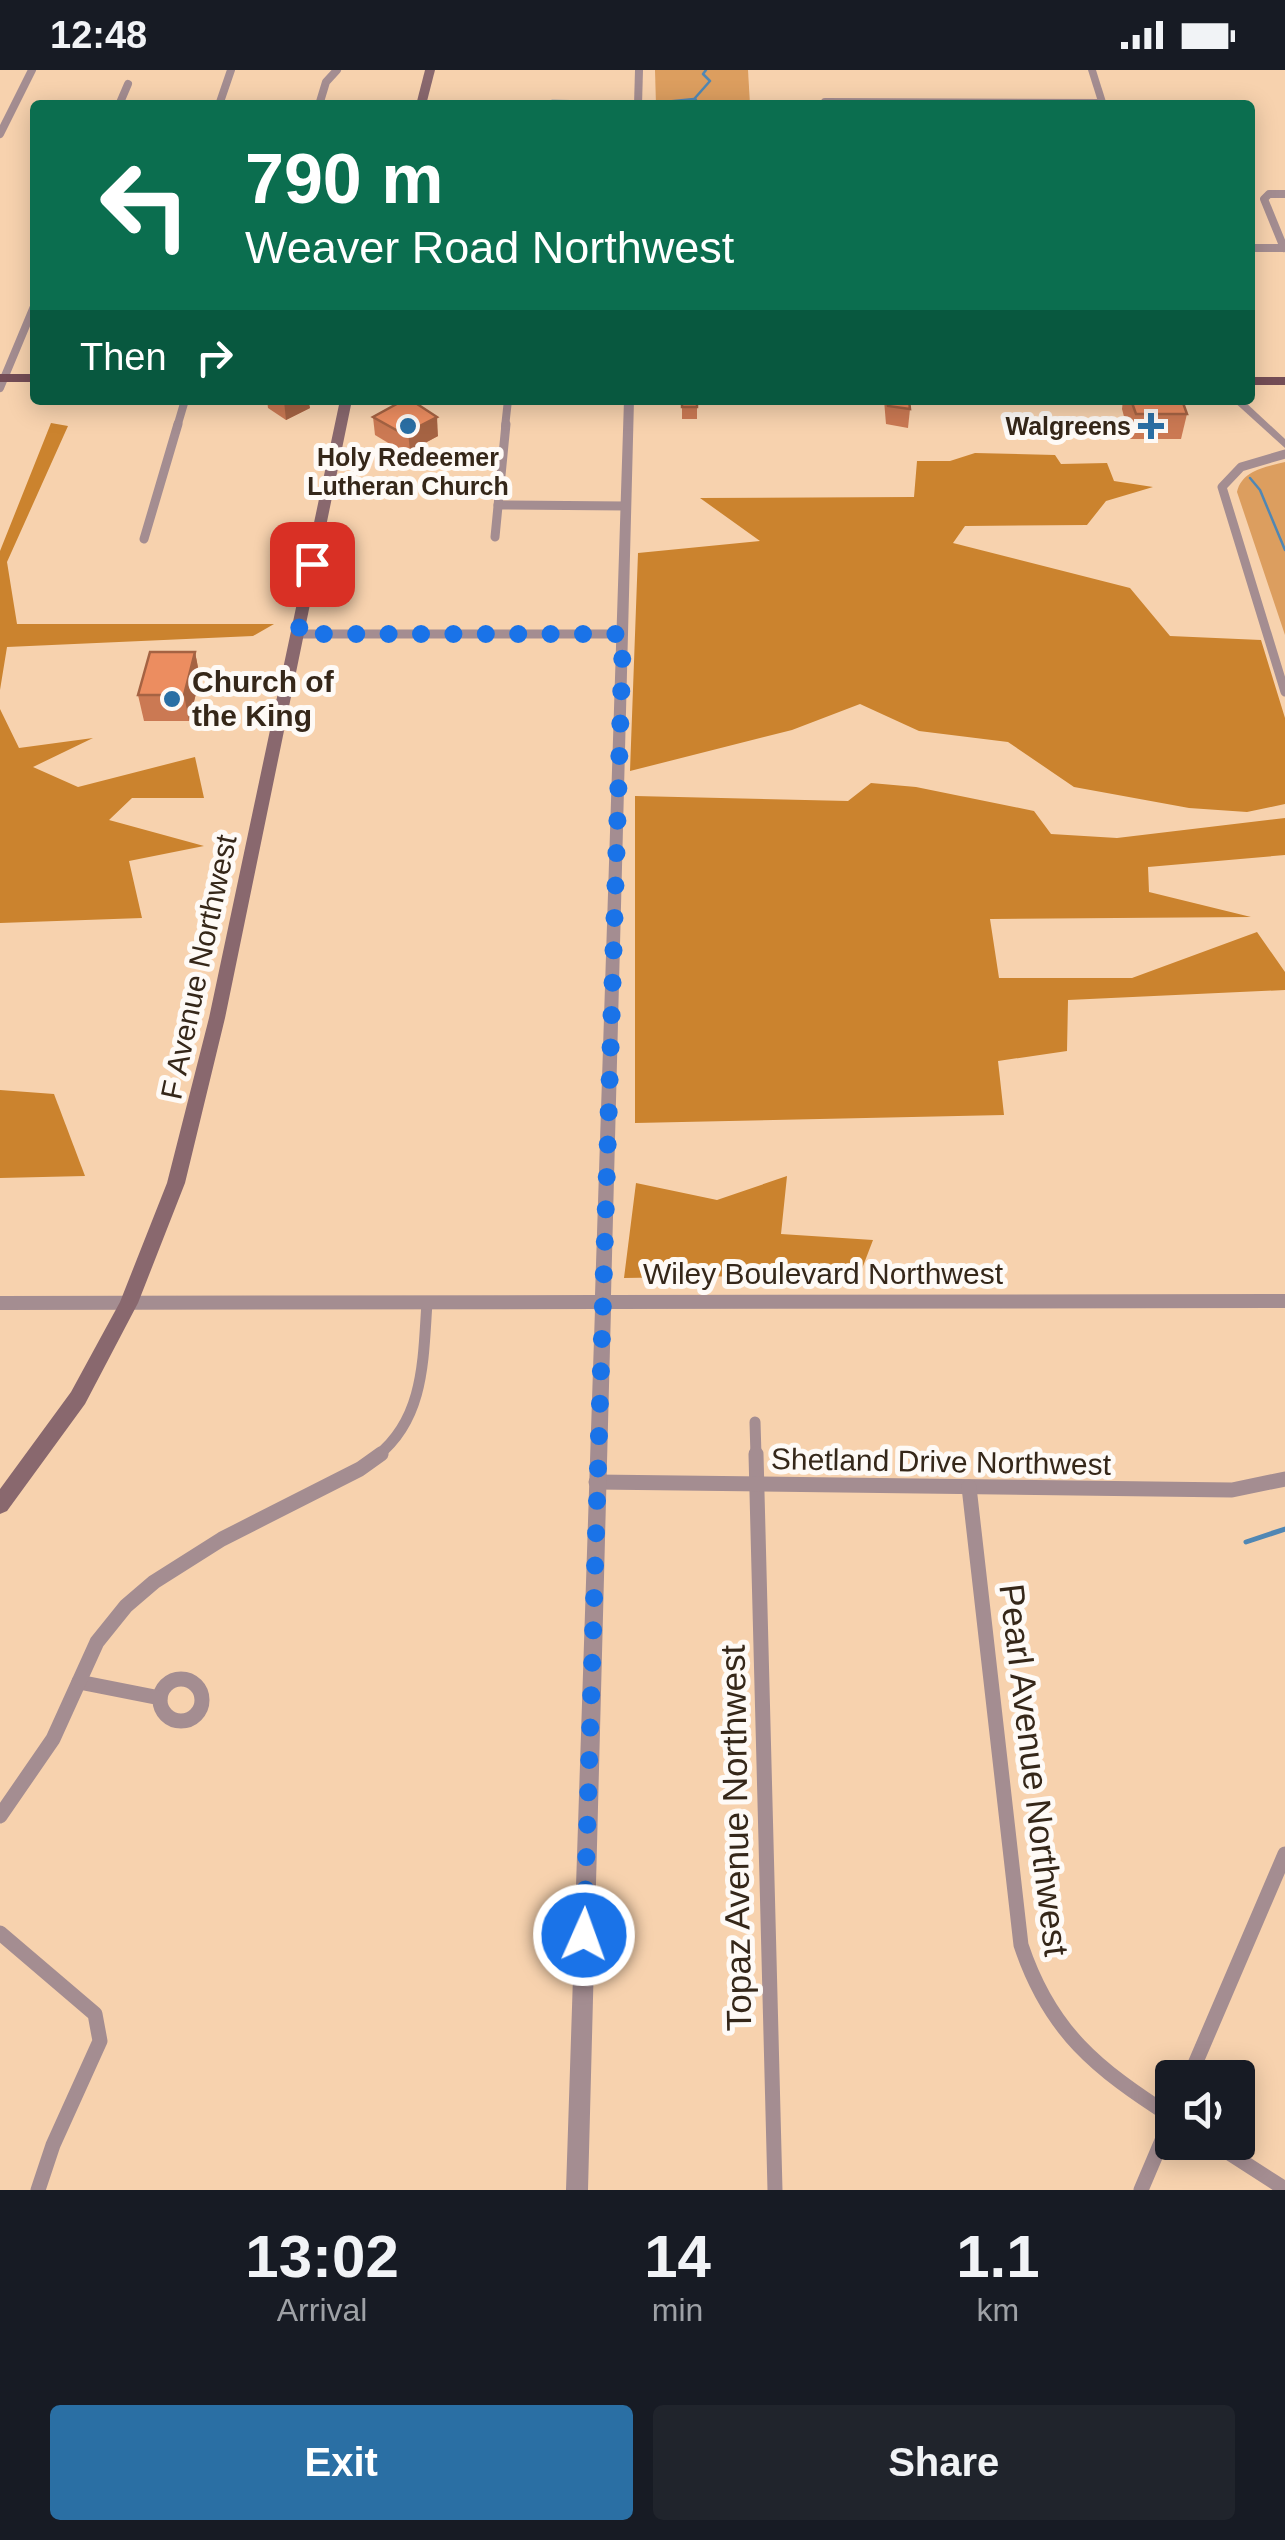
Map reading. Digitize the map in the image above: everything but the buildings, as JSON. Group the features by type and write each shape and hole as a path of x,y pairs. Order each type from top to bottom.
{"main road":[{"path":"421,100 430,70"},
{"path":"2,382 30,379"},
{"path":"1255,381 1285,381"},
{"name":"F Avenue Northwest","path":"0,1506 78,1398 129,1303 176,1183 191,1131 345,405"}],"street":[{"path":"0,134 32,70"},
{"path":"221,100 231,70"},
{"path":"321,100 326,82 337,70"},
{"path":"638,100 639,70"},
{"path":"1092,70 1101,100"},
{"path":"121,100 128,84"},
{"path":"1255,248 1285,248 1264,199 1269,194 1285,194"},
{"path":"2,382 30,316"},
{"path":"144,539 184,405"},
{"path":"495,537 508,405"},
{"path":"577,2190 629,405"},
{"path":"1242,405 1285,444"},
{"path":"1285,454 1242,465 1222,487 1285,692"},
{"path":"498,504 626,506"},
{"path":"298,634 623,634"},
{"name":"Wiley Boulevard Northwest","path":"0,1303 1285,1301"},
{"path":"0,1816 30,1778 60,1726 104,1632 136,1594 169,1570 385,1453 406,1428 417,1400 427,1303"},
{"name":"Topaz Avenue Northwest","path":"756,1422 775,2190"},
{"name":"Shetland Drive Northwest","path":"596,1482 1232,1490 1285,1480"},
{"name":"Pearl Avenue Northwest","path":"969,1488 1021,1945 1031,1982 1049,2015 1076,2048 1108,2076 1155,2106"},
{"path":"79,1682 160,1698"},
{"path":"1197,2060 1285,1854"},
{"path":"0,1934 95,2014 100,2041 53,2145 38,2190"},
{"path":"1141,2190 1155,2157"},
{"path":"1240,2160 1285,2189"}],"shaded area":[{"path":"655,70 748,70 750,100 656,100"},
{"path":"51,423 68,426 7,562 17,624 274,624 253,636 7,647 0,690 0,551"},
{"path":"975,453 1055,455 1061,464 1107,463 1114,481 1153,487 1106,501 1087,525 965,526 953,543 1130,588 1170,636 1261,640 1285,718 1285,804 1247,812 1189,808 1074,787 1008,742 919,731 860,704 792,730 630,771 638,553 760,541 700,498 914,497 917,461 950,461"},
{"path":"1285,462 1285,635 1237,492 1249,474"},
{"path":"0,709 19,748 93,738 33,767 78,787 195,757 204,798 132,798 109,820 204,846 129,861 142,918 0,923"},
{"path":"871,783 916,787 1034,811 1051,834 1117,838 1285,818 1285,855 1148,867 1149,892 1251,917 990,919 999,978 1132,978 1257,932 1285,972 1285,990 1068,1000 1067,1051 998,1061 1004,1115 635,1123 635,796 848,801"},
{"path":"0,1090 54,1094 85,1176 0,1178"},
{"path":"787,1176 781,1234 873,1240 860,1274 624,1278 636,1183 717,1200"}],"waterway":[{"path":"696,100 710,81 703,74 706,70"},
{"path":"684,100 694,99"},
{"path":"1250,478 1260,490 1285,550"},
{"path":"1246,1542 1285,1529"}],"place":[{"name":"Holy Redeemer Lutheran Church","path":"408,426"},
{"name":"Walgreens","path":"1151,426"},
{"name":"Church of the King","path":"172,699"}],"route":[{"path":"312,564 298,634 623,634 584,1935"}]}
